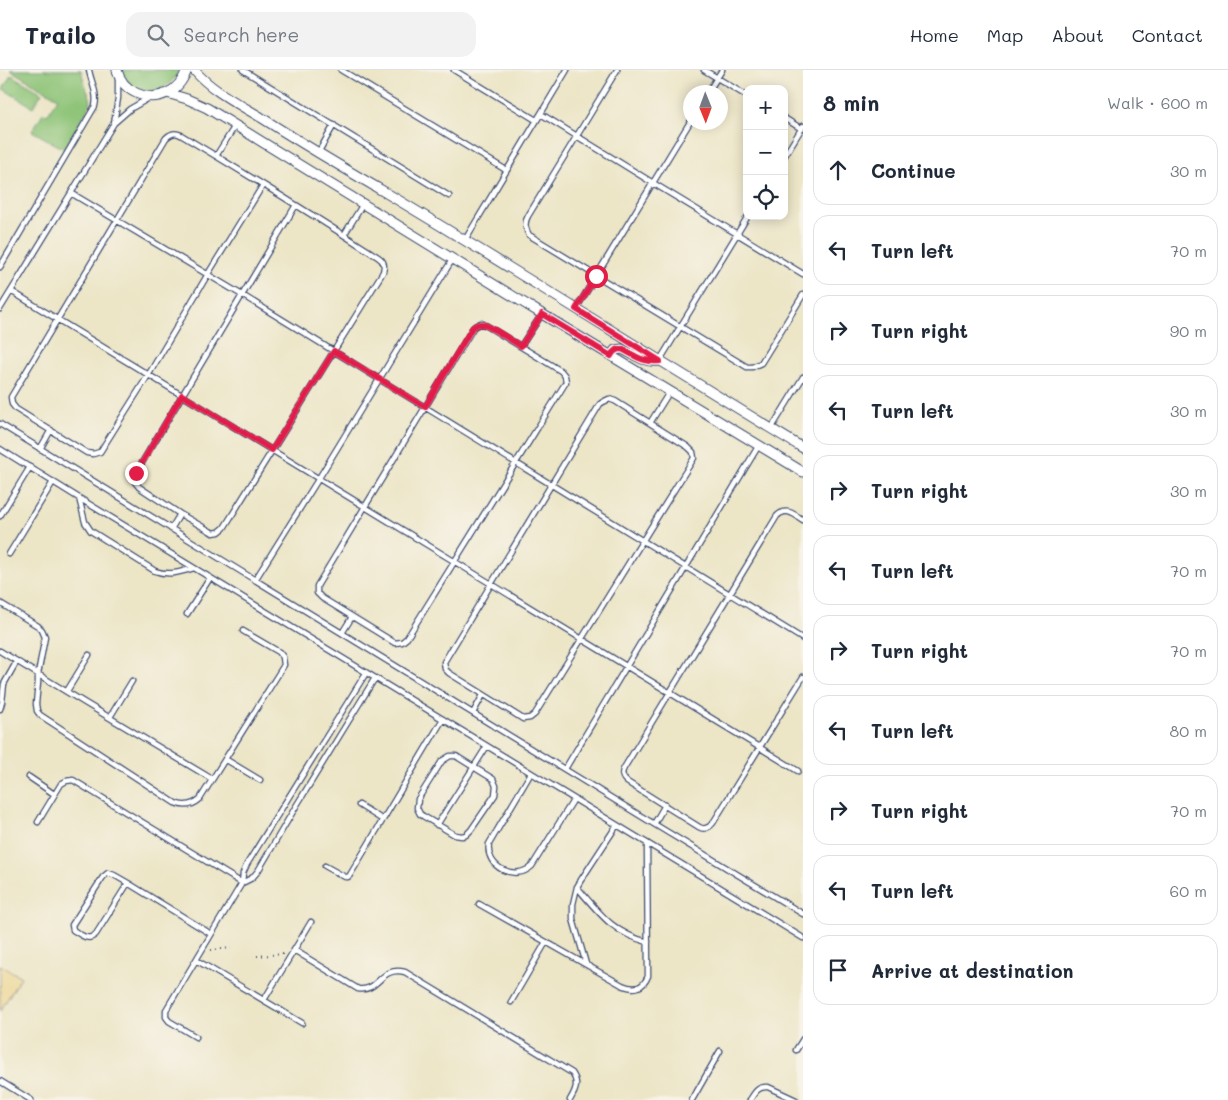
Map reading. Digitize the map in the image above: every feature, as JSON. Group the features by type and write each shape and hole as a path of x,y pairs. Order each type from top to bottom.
{"street":[{"path":"117,71 121,81 127,88 135,93 153,97 167,94 176,88 183,80 187,70"},
{"path":"194,70 216,90 465,240 803,448"},
{"path":"167,94 197,103 803,472"},
{"path":"611,356 615,350 622,349 647,362 660,361"}],"lane":[{"path":"0,266 95,106 96,95 89,70"},
{"path":"243,70 449,196"},
{"path":"341,70 506,170"},
{"path":"454,70 536,120"},
{"path":"465,240 566,70"},
{"path":"617,70 528,216 525,225 526,230 533,238 742,365 752,367 761,363 803,294"},
{"path":"704,70 743,94"},
{"path":"712,85 722,70"},
{"path":"114,123 118,98 117,71"},
{"path":"0,309 114,123 130,109 153,97"},
{"path":"541,114 803,274"},
{"path":"788,120 802,128 788,151"},
{"path":"318,153 334,125"},
{"path":"216,156 235,126"},
{"path":"576,309 685,130"},
{"path":"263,185 102,449 97,453 87,453 14,406 11,397 117,220 172,134 178,134 216,156 296,205 381,259 384,268 334,351 222,530 213,533 136,485 134,479 296,205"},
{"path":"71,193 208,274 803,639"},
{"path":"344,235 363,204"},
{"path":"660,361 746,220"},
{"path":"255,580 453,258"},
{"path":"11,291 798,771"},
{"path":"521,346 542,314"},
{"path":"481,324 521,346 565,376 566,382 516,463 407,638 399,643 392,642 319,596 317,586 425,407 475,326 481,324"},
{"path":"772,429 803,377"},
{"path":"650,423 670,391"},
{"path":"609,399 650,423 693,452 694,458 535,714 530,718 523,719 447,671 444,662 552,485 602,402 609,399"},
{"path":"0,424 803,914"},
{"path":"40,449 51,430"},
{"path":"565,769 759,445"},
{"path":"0,449 803,938"},
{"path":"0,516 30,467"},
{"path":"9,554 53,482"},
{"path":"78,498 85,522 91,531 155,571 170,574 194,568"},
{"path":"803,520 789,512 785,511 779,514 624,768 622,774 625,780 702,828 711,826 803,677"},
{"path":"171,529 180,514"},
{"path":"186,614 210,578"},
{"path":"0,602 42,630 45,637 38,674 36,707 40,715 175,803 183,806 192,804 200,799 284,665 283,657 279,652 243,631"},
{"path":"342,633 352,617"},
{"path":"0,651 212,779"},
{"path":"66,691 89,655"},
{"path":"0,709 2,702 1,691 5,680 17,661"},
{"path":"196,1037 169,1021 165,1014 168,1006 242,883 244,868 366,672"},
{"path":"242,883 252,878 258,871 375,678"},
{"path":"110,717 132,681"},
{"path":"473,713 483,695"},
{"path":"325,866 348,877 443,719"},
{"path":"437,825 487,746"},
{"path":"456,756 474,766 493,779 496,786 494,795 466,835 454,835 420,814 417,808 418,799 442,761 447,757 456,756"},
{"path":"225,759 260,780"},
{"path":"532,773 489,844 490,858 496,865 512,873 528,870 574,799"},
{"path":"29,777 54,794"},
{"path":"38,822 59,786 70,780 242,883"},
{"path":"286,802 295,808"},
{"path":"359,804 383,820"},
{"path":"654,824 664,806"},
{"path":"586,964 573,919 573,904 577,887 617,825"},
{"path":"479,904 626,987 639,988 645,983 648,976 647,843"},
{"path":"128,883 94,937 88,938 73,930 73,923 105,875 111,874 128,883 211,934"},
{"path":"577,887 613,926 629,936 648,942"},
{"path":"264,1000 311,922"},
{"path":"510,1002 546,942"},
{"path":"293,952 362,989 371,988 389,972 405,972 572,1073 575,1078 576,1090 570,1100"},
{"path":"196,960 302,1023"},
{"path":"796,1050 803,1038"},
{"path":"692,1100 720,1052"},
{"path":"0,1081 31,1100"},
{"path":"750,1100 757,1090 764,1087 796,1100"}],"path":[{"path":"202,951 231,948"},
{"path":"257,956 293,952"}],"green space":[{"path":"10,70 81,70 91,104 64,149 32,131 43,113 47,115 58,98"},
{"path":"121,70 179,70 174,79 166,86 150,91 141,90 133,86"},
{"path":"11,75 42,93 33,107 3,89"}],"sand":[{"path":"0,965 21,977 0,1011"}],"route":[{"path":"136,473 182,395 272,450 334,351 425,407 472,328 478,324 484,324 521,346 542,314 611,356 615,350 622,349 647,362 660,361 576,309 596,276"}]}
